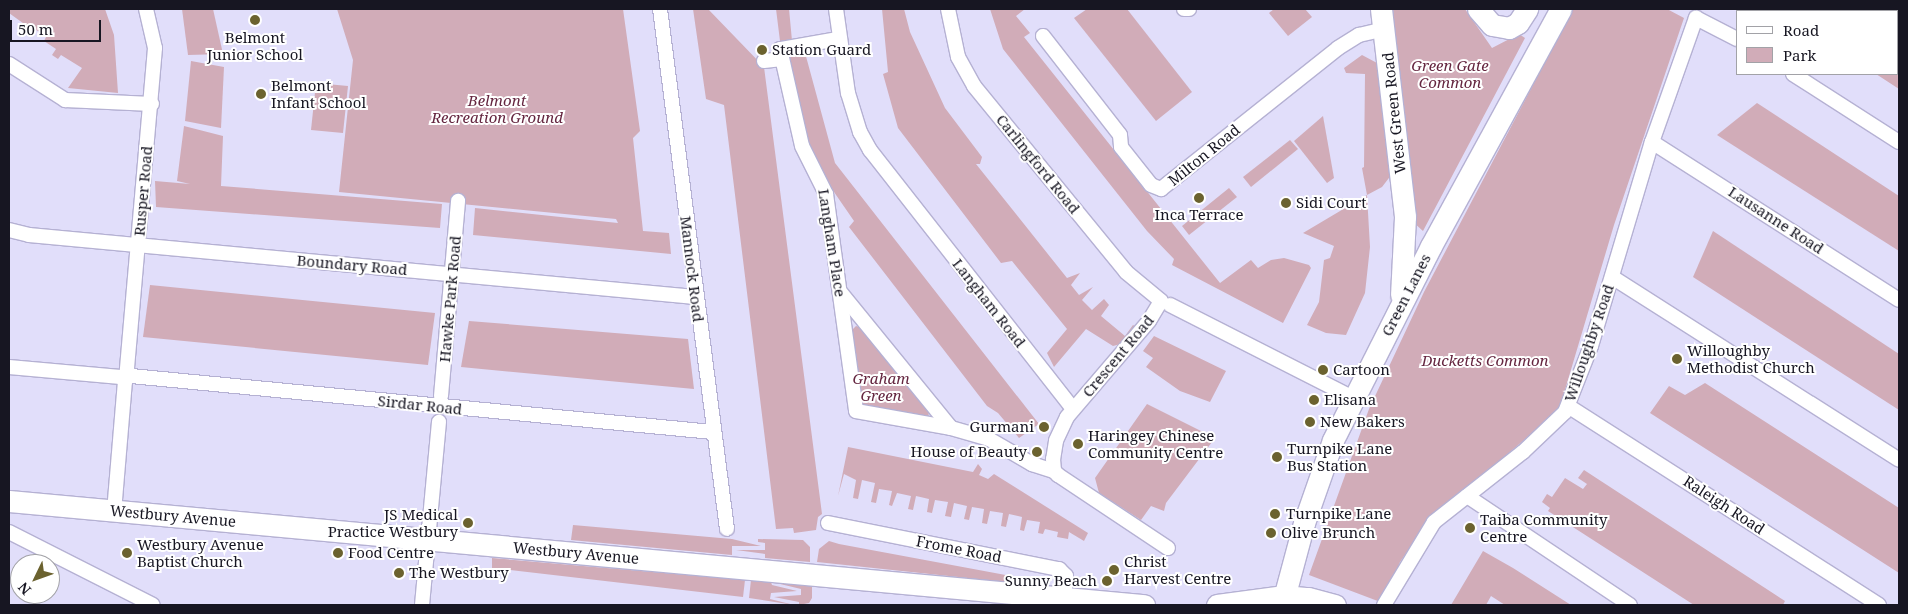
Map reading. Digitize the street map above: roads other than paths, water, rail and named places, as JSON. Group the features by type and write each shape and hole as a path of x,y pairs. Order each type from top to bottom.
{"main road":[{"path":"1478,9 1485,19 1501,28 1518,23 1527,9"},
{"name":"Green Lanes","path":"1283,601 1319,475 1353,398 1431,246 1561,9"},
{"name":"West Green Road","path":"1383,19 1405,217 1401,294 1394,319"},
{"path":"1405,217 1431,246"},
{"name":"Westbury Avenue","path":"9,501 1144,605"},
{"path":"1217,605 1308,598 1335,605"}],"street":[{"name":"Rusper Road","path":"114,511 156,48 146,9"},
{"name":"Mannock Road","path":"660,9 712,432 727,529"},
{"name":"Langham Road","path":"836,9 838,39 848,92 860,132 870,150 1073,409"},
{"name":"Carlingford Road","path":"948,9 958,57 974,86 1126,272 1165,303 1353,398"},
{"path":"1184,9 1189,9"},
{"path":"1692,13 1736,38"},
{"name":"Willoughby Road","path":"1384,605 1430,527 1523,452 1563,416 1612,277 1692,13"},
{"name":"Milton Road","path":"1043,36 1120,135 1121,147 1150,185 1161,189 1338,48 1383,19"},
{"path":"764,61 782,59 780,49 838,39"},
{"name":"Langham Place","path":"782,59 802,146 826,194 853,403 856,410 861,413 951,428"},
{"path":"9,64 65,100 152,104"},
{"path":"1795,75 1899,142"},
{"name":"Lausanne Road","path":"1652,142 1899,300"},
{"name":"Hawke Park Road","path":"441,396 458,201"},
{"name":"Boundary Road","path":"9,230 29,235 695,297"},
{"path":"1612,277 1899,460"},
{"path":"840,292 951,428 989,439 1032,464 1054,471 1168,548"},
{"name":"Crescent Road","path":"1073,409 1165,303"},
{"name":"Sirdar Road","path":"9,367 712,432"},
{"name":"Raleigh Road","path":"1568,406 1879,605"},
{"path":"1054,471 1056,441 1073,409"},
{"path":"422,605 439,422"},
{"path":"1467,496 1630,605"},
{"name":"Frome Road","path":"828,523 1059,569 1066,576 1064,598"},
{"path":"9,532 153,605"}],"place":[{"name":"Belmont Junior School","path":"255,20"},
{"name":"Station Guard","path":"762,50"},
{"name":"Belmont Infant School","path":"261,94"},
{"name":"Inca Terrace","path":"1199,198"},
{"name":"Sidi Court","path":"1286,203"},
{"name":"Willoughby Methodist Church","path":"1677,359"},
{"name":"Cartoon","path":"1323,370"},
{"name":"Elisana","path":"1314,400"},
{"name":"New Bakers","path":"1310,422"},
{"name":"Gurmani","path":"1044,427"},
{"name":"Haringey Chinese Community Centre","path":"1078,444"},
{"name":"House of Beauty","path":"1037,452"},
{"name":"Turnpike Lane Bus Station","path":"1277,457"},
{"name":"Turnpike Lane","path":"1275,514"},
{"name":"JS Medical Practice Westbury","path":"468,523"},
{"name":"Taiba Community Centre","path":"1470,528"},
{"name":"Olive Brunch","path":"1271,533"},
{"name":"Westbury Avenue Baptist Church","path":"127,553"},
{"name":"Food Centre","path":"338,553"},
{"name":"Christ Harvest Centre","path":"1114,570"},
{"name":"The Westbury","path":"399,573"},
{"name":"Sunny Beach","path":"1107,581"}],"park label":[{"name":"Green Gate Common","path":"1450,74"},
{"name":"Belmont Recreation Ground","path":"497,108"},
{"name":"Ducketts Common","path":"1485,361"},
{"name":"Graham Green","path":"881,386"}]}
